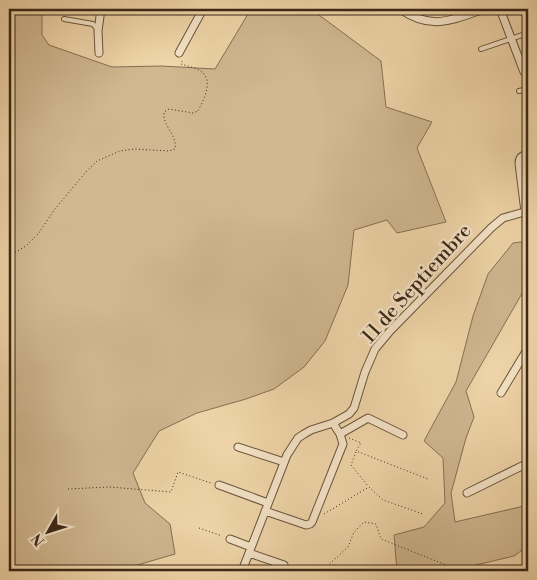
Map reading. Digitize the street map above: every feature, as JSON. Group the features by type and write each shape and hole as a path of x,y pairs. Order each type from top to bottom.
{"street":[{"path":"99,52 98,31 102,9"},
{"path":"179,53 203,9"},
{"path":"400,9 424,20 441,22 450,21 484,9"},
{"path":"500,9 526,71"},
{"path":"527,211 519,160 523,155 528,154"},
{"name":"11 de Septiembre","path":"242,571 284,462 298,438 311,430 333,423 348,414 354,408 365,372 375,349 390,331 491,228 503,218 527,211"},
{"path":"501,393 528,348"},
{"path":"340,434 368,418 403,435"},
{"path":"265,511 306,525 312,522 343,444 340,434 333,423"},
{"path":"238,447 284,462"},
{"path":"467,493 528,463"},
{"path":"219,485 268,503"},
{"path":"230,539 284,565"}],"lane":[{"path":"64,19 93,24 98,31"},
{"path":"481,50 528,33"},
{"path":"519,91 528,89"}],"path":[{"path":"9,256 26,246 38,234 56,209 96,162 120,151 134,149 169,151 175,149 176,144 164,120 164,112 169,109 194,113 198,111 208,84 202,72 180,64 184,55 179,53"},
{"path":"340,434 361,443 351,466 368,487 382,500 423,514"},
{"path":"356,451 428,479"},
{"path":"68,489 109,487 171,492 178,472 219,485"},
{"path":"312,522 368,487"},
{"path":"322,571 348,547 354,532 364,522 376,524 381,539 451,567 454,571"},
{"path":"199,528 230,539"}],"shaded area":[{"path":"9,9 42,9 42,35 49,45 112,67 161,66 215,69 251,9 311,9 381,61 386,107 432,122 417,148 446,222 397,233 387,220 354,230 348,285 325,341 304,367 274,389 197,413 159,431 133,473 145,503 170,524 175,554 117,571 9,571"},
{"path":"528,241 528,283 466,391 474,417 466,438 451,493 455,522 520,507 528,503 528,546 514,556 451,571 397,571 394,535 424,527 445,503 443,458 424,441 456,382 473,316 488,274 513,243"}]}
